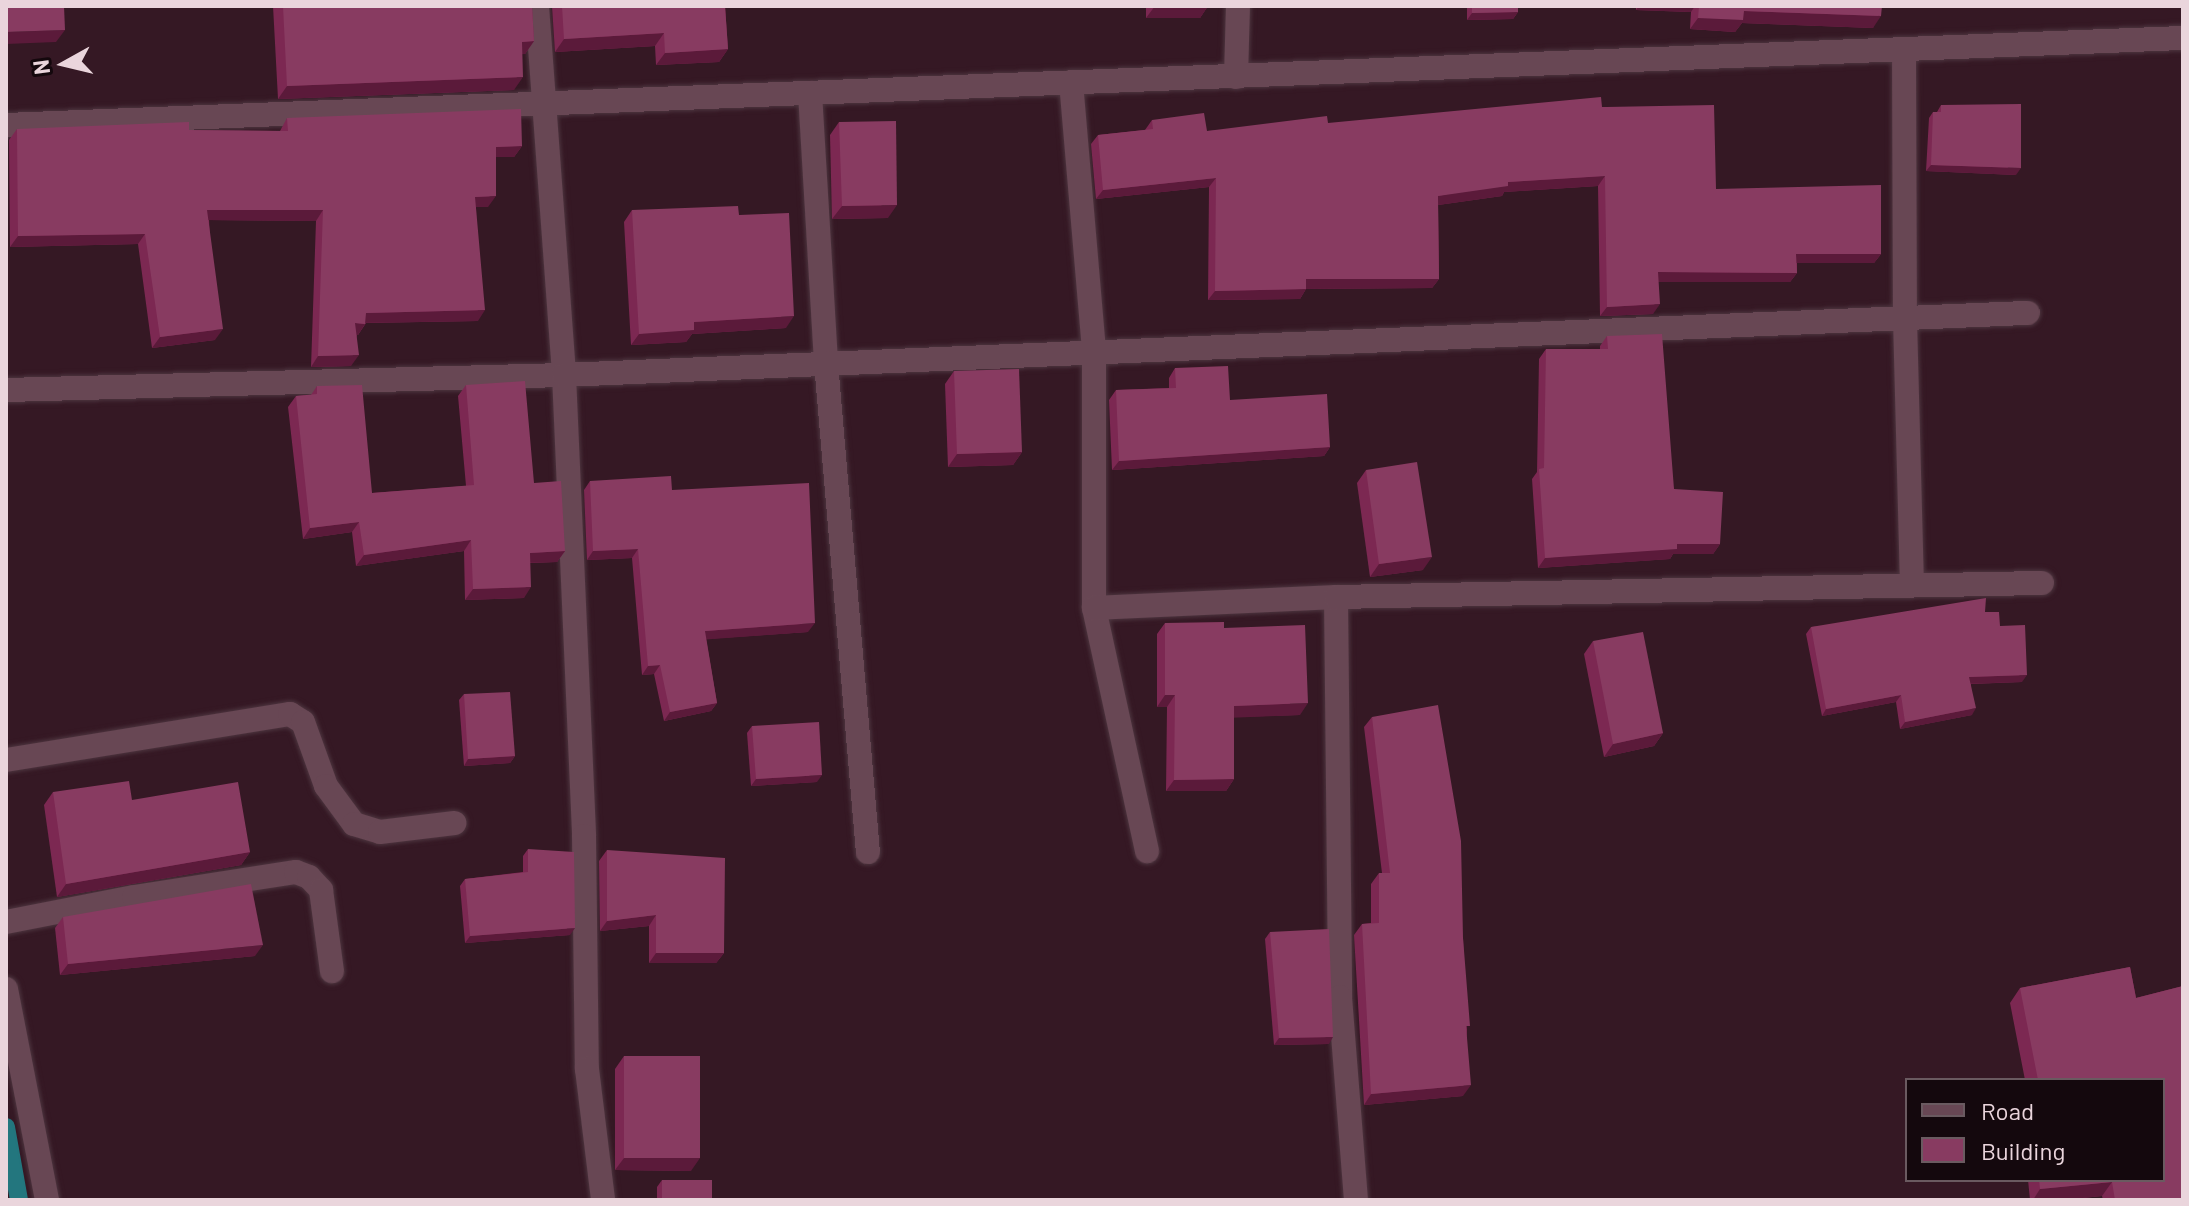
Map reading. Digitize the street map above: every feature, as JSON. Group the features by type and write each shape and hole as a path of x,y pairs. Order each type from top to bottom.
{"street":[{"path":"537,6 564,375 584,836 587,1069 603,1200"},
{"path":"1236,77 1238,6"},
{"path":"6,125 2183,38"},
{"path":"1904,49 1905,319 1912,585"},
{"path":"1071,82 1094,353 1094,608 1147,851"},
{"path":"810,93 826,363 868,852"},
{"path":"6,390 564,375 2028,313"},
{"path":"1094,608 1336,597 2042,583"},
{"path":"1336,597 1340,997 1356,1200"},
{"path":"6,760 290,714 303,722 326,786 354,824 380,832 454,823"},
{"path":"6,922 134,897 296,872 309,877 321,890 332,971"},
{"path":"6,989 47,1200"}],"building":[{"path":"6,6 64,6 65,30 6,32"},
{"path":"283,6 532,6 534,41 522,42 523,77 287,86"},
{"path":"562,6 725,6 728,49 665,53 664,33 564,39"},
{"path":"1472,6 1518,6 1518,12 1472,13"},
{"path":"1699,6 1882,6 1881,16 1744,11 1743,20 1698,18"},
{"path":"1601,97 1602,107 1714,105 1716,189 1881,185 1881,254 1796,254 1797,273 1658,272 1660,304 1607,307 1605,176 1508,182 1508,186 1438,196 1439,279 1306,279 1306,289 1215,291 1216,178 1103,190 1098,135 1153,129 1152,120 1204,113 1207,131 1327,116 1328,123"},
{"path":"2021,104 2021,168 1931,165 1933,112 1941,112 1941,105"},
{"path":"521,109 522,146 496,147 496,196 475,197 485,310 366,313 365,324 355,323 359,355 318,356 323,210 207,210 223,329 160,337 145,234 18,236 17,129 189,122 189,130 288,131 287,118"},
{"path":"896,121 897,205 842,206 839,122"},
{"path":"738,206 739,215 789,213 794,316 694,322 694,330 639,334 632,210"},
{"path":"1662,334 1674,489 1723,492 1720,544 1677,544 1677,549 1545,558 1539,469 1544,468 1546,349 1608,349 1607,336"},
{"path":"1228,366 1230,400 1327,394 1330,447 1119,461 1116,390 1176,388 1175,368"},
{"path":"1019,369 1022,452 957,454 954,371"},
{"path":"525,381 534,483 561,481 565,551 530,553 531,587 473,589 471,540 364,555 359,522 310,528 296,396 317,394 317,386 362,385 372,493 474,485 466,385"},
{"path":"1417,462 1432,557 1379,564 1366,470"},
{"path":"671,476 672,490 809,483 815,623 705,631 717,703 670,712 660,665 648,666 638,549 593,551 590,481"},
{"path":"1986,598 1985,612 1999,612 2000,626 2025,625 2027,675 1969,677 1976,708 1905,722 1901,695 1826,709 1811,627"},
{"path":"1224,622 1224,628 1305,625 1308,703 1234,706 1234,779 1174,780 1175,695 1165,695 1165,623"},
{"path":"1643,632 1663,733 1613,744 1593,641"},
{"path":"510,692 515,756 468,759 464,694"},
{"path":"1438,705 1461,841 1463,938 1470,1026 1466,1026 1471,1085 1371,1094 1362,924 1379,923 1379,873 1390,873 1372,717"},
{"path":"819,722 822,775 756,779 752,726"},
{"path":"129,781 132,800 238,782 250,852 66,884 53,792"},
{"path":"528,849 574,852 575,928 470,936 465,879 528,872"},
{"path":"607,850 725,858 724,953 656,953 656,915 607,921"},
{"path":"251,884 263,945 68,964 63,917"},
{"path":"1329,929 1333,1037 1279,1038 1270,932"},
{"path":"2130,967 2136,998 2183,986 2183,1200 2115,1200 2112,1182 2165,1182 2165,1078 2038,1078 2020,988"},
{"path":"624,1056 700,1056 700,1158 624,1158"},
{"path":"662,1180 712,1180 712,1200 662,1200"},
{"path":"2039,1182 2112,1182 2040,1189"}],"waterway":[{"path":"6,1127 19,1200"}]}
